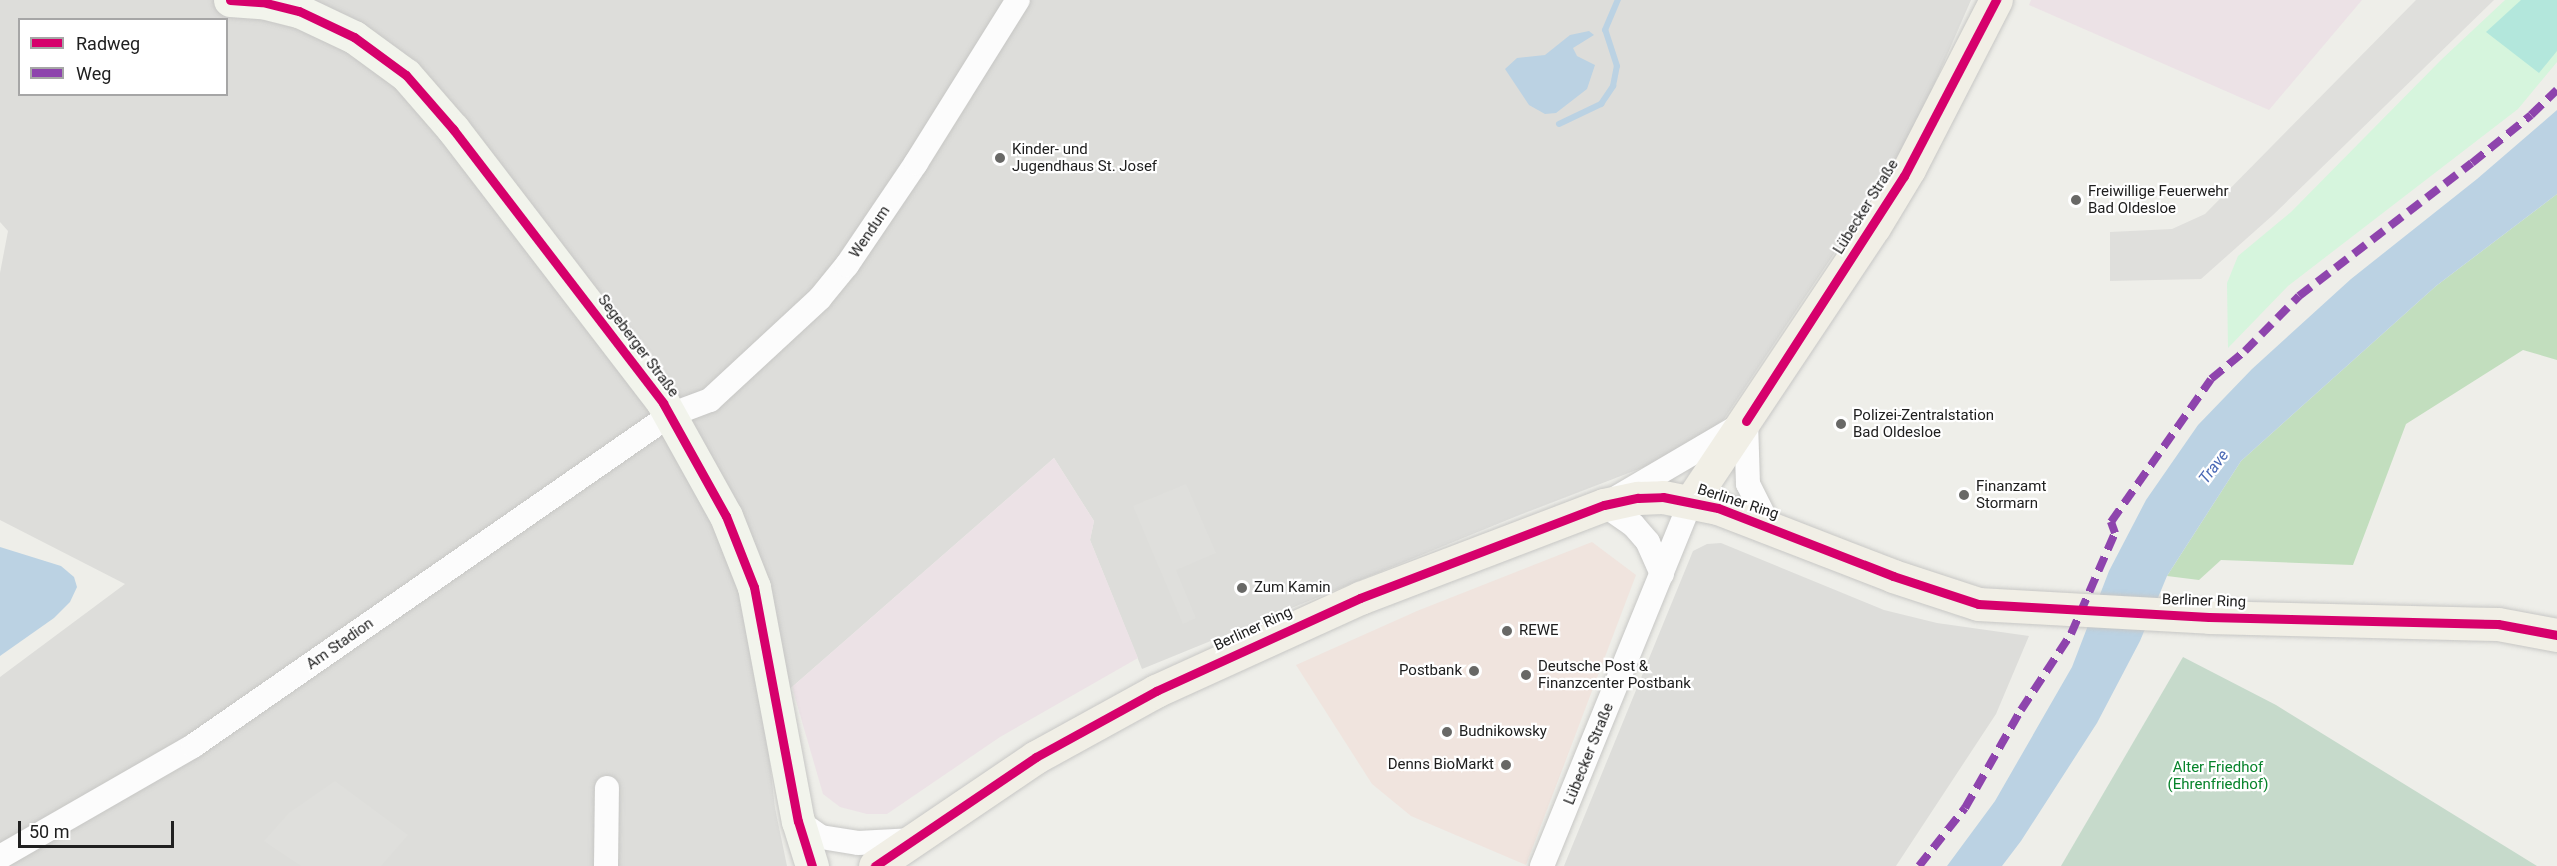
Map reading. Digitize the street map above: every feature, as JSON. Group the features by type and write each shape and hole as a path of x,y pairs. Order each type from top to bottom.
{"main road":[{"name":"Segeberger Straße","path":"230,0 297,6 354,37 406,75 453,129 670,415 726,516 754,586 798,821 812,866"},
{"name":"Lübecker Straße","path":"1691,501 1746,421 1904,176 1996,0"},
{"name":"Berliner Ring","path":"875,866 1036,757 1156,691 1360,598 1604,505 1638,498 1664,497 1718,508 1893,576 1978,604 2185,616 2498,624 2556,631"}],"street":[{"name":"Wendum","path":"670,415 710,400 820,298 847,265 916,163 1018,0"},
{"name":"Am Stadion","path":"0,857 193,746 670,415"},
{"name":"Berliner Ring","path":"1604,505 1746,421 1748,484 1769,526"},
{"name":"Lübecker Straße","path":"1542,866 1691,501"},
{"path":"1604,505 1633,525 1648,542 1662,574"},
{"path":"606,866 607,788"},
{"path":"798,821 822,837 858,843 914,840"}],"shaded area":[{"path":"0,0 1971,0 1911,138 1724,419 1695,442 1652,464 1517,516 1142,669 1090,540 1094,521 1054,458 792,687 782,691 731,544 758,659 775,808 787,866 0,866 0,677 125,584 0,520 0,273 8,231 0,222"},
{"path":"2031,0 2362,0 2269,110 2029,5"},
{"path":"2416,0 2494,0 2273,215 2201,279 2110,281 2110,232 2172,229 2205,214"},
{"path":"2521,0 2557,0 2557,51 2539,73 2486,32"},
{"path":"1054,458 1094,521 1090,540 1138,658 1000,737 887,814 867,814 840,807 823,794 792,687"},
{"path":"1186,484 1216,553 1176,570 1196,618 1183,624 1133,506"},
{"path":"1592,542 1636,575 1526,865 1411,816 1372,784 1296,665 1417,611"},
{"path":"1721,543 1884,610 1937,623 2029,636 1996,714 1896,866 1564,866 1693,551 1707,544"},
{"path":"335,781 408,835 381,866 301,866 264,841 289,813"}],"green space":[{"path":"2505,0 2557,0 2557,62 2518,109 2288,286 2228,348 2227,283 2238,256 2291,212 2441,60"},
{"path":"2557,194 2557,360 2523,350 2406,424 2353,565 2221,560 2199,580 2167,576 2241,461 2436,286"},
{"name":"Alter Friedhof (Ehrenfriedhof)","path":"2183,657 2276,705 2537,866 2061,866"}],"water":[{"path":"1589,31 1594,35 1573,48 1577,56 1595,65 1587,89 1556,113 1545,114 1529,105 1505,69 1517,58 1545,55 1570,35"},
{"name":"Trave","path":"2557,110 2557,194 2436,286 2241,461 2167,576 2140,641 2097,723 2021,841 2002,866 1947,866 1995,801 2072,667 2109,571 2146,500 2198,425 2252,369 2351,279 2477,179"},
{"path":"0,547 61,566 74,577 77,587 70,602 54,618 0,656"}],"waterway":[{"path":"1559,124 1601,104 1613,86 1617,66 1605,30 1618,0"}],"marked path":[{"path":"1919,866 1965,808 2021,710 2071,634 2115,533 2111,522 2211,379 2245,351 2299,296 2472,163 2531,115 2557,90"}],"cycle path":[{"path":"230,0 262,2 299,11 354,37 406,75 453,129 663,403 726,516 754,587 798,821 812,866"},
{"path":"1746,421 1904,176 1996,0"},
{"path":"875,866 1036,757 1156,691 1360,598 1604,505 1638,498 1663,497 1718,508 1893,576 1978,604 2209,617 2498,624 2557,635"}],"place":[{"name":"Kinder- und Jugendhaus St. Josef","path":"1000,158"},
{"name":"Freiwillige Feuerwehr Bad Oldesloe","path":"2076,200"},
{"name":"Polizei-Zentralstation Bad Oldesloe","path":"1841,424"},
{"name":"Finanzamt Stormarn","path":"1964,495"},
{"name":"Zum Kamin","path":"1242,588"},
{"name":"REWE","path":"1507,631"},
{"name":"Postbank","path":"1474,671"},
{"name":"Deutsche Post & Finanzcenter Postbank","path":"1526,675"},
{"name":"Budnikowsky","path":"1447,732"},
{"name":"Denns BioMarkt","path":"1506,765"}]}
